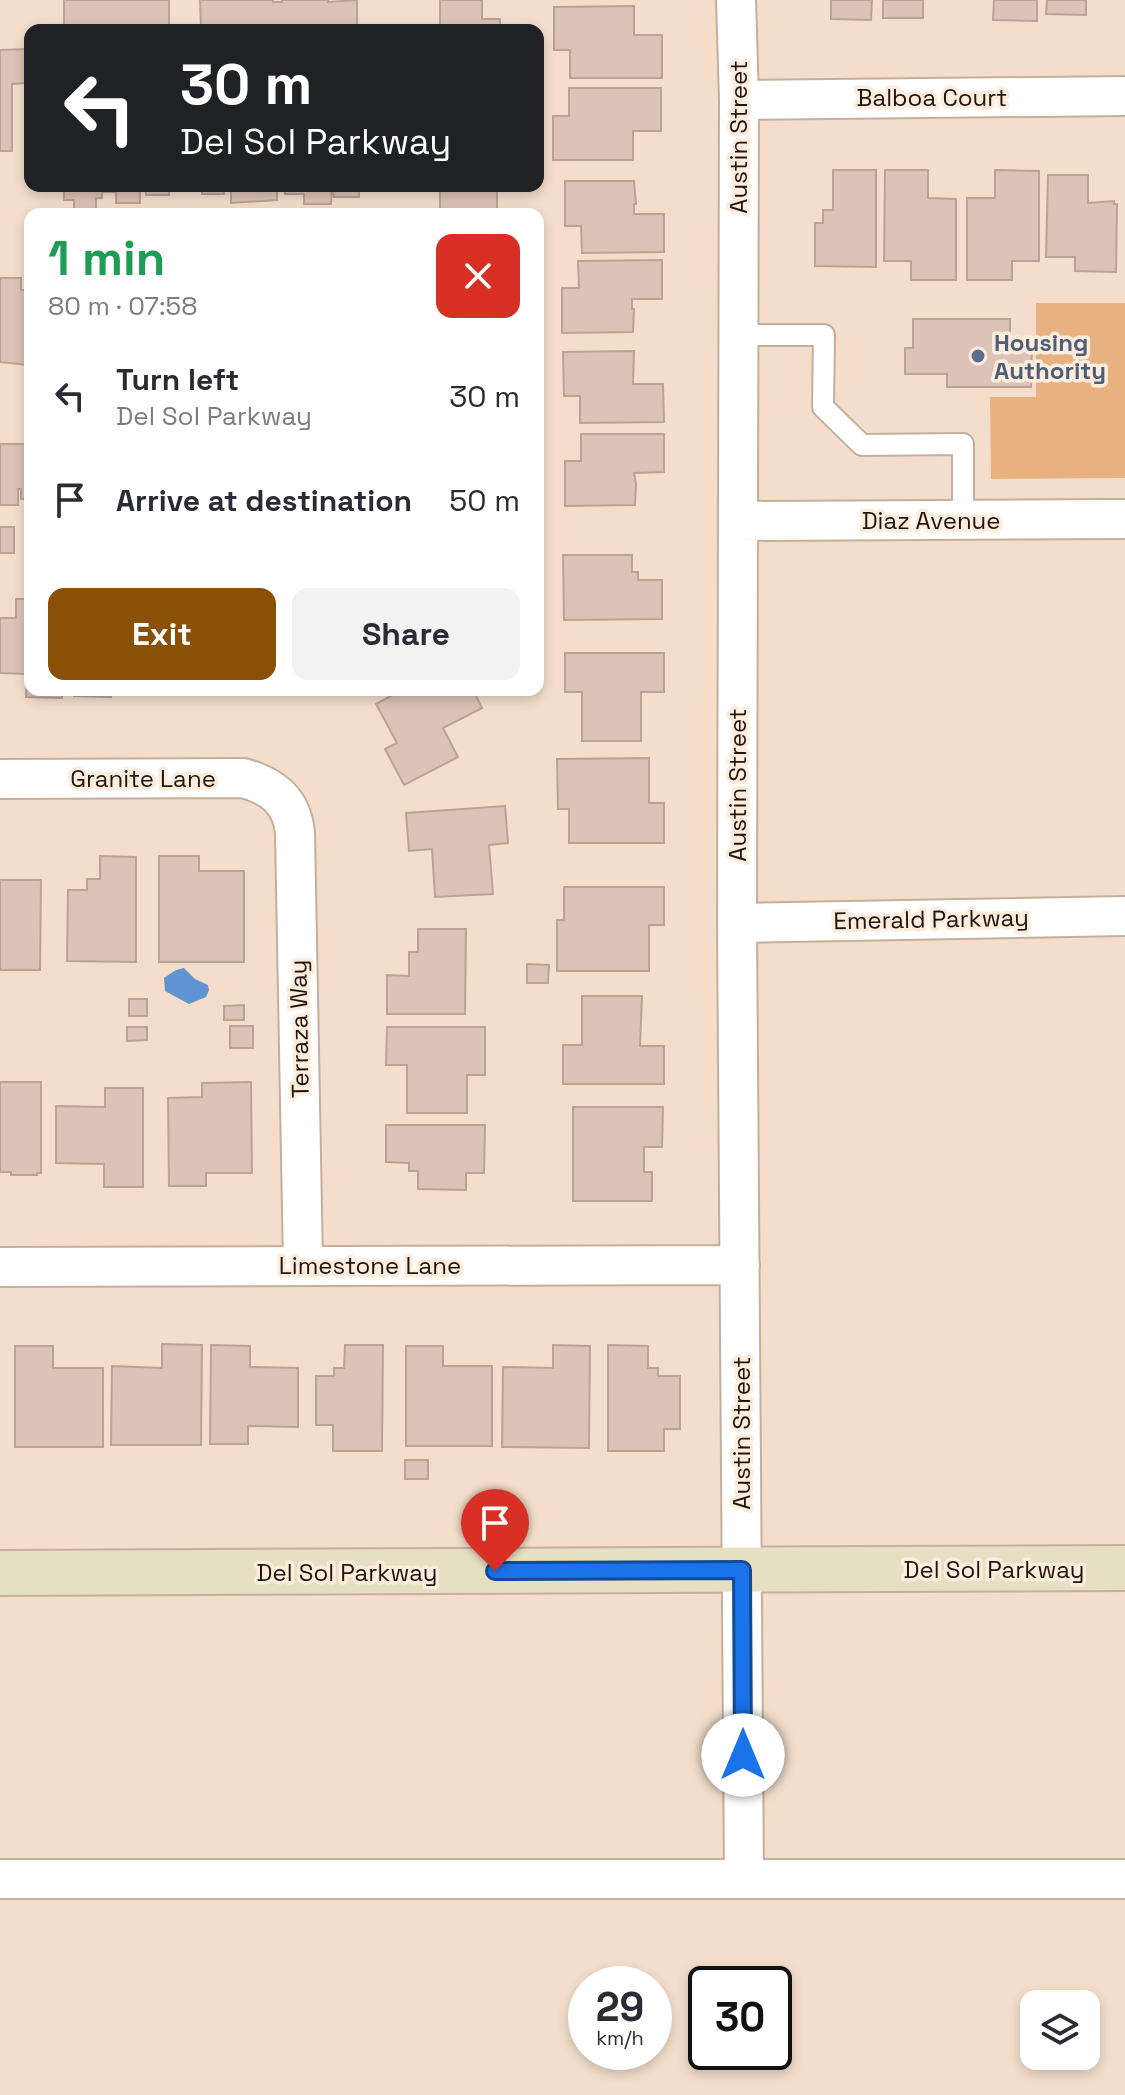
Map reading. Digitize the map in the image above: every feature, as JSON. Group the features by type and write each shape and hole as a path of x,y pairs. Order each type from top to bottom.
{"street":[{"name":"Austin Street","path":"736,0 739,100 737,923 744,1879"},
{"name":"Balboa Court","path":"739,100 1125,96"},
{"name":"Diaz Avenue","path":"738,521 1125,519"},
{"name":"Granite Lane","path":"0,779 243,778 259,782 282,797"},
{"name":"Terraza Way","path":"282,797 294,820 295,833 303,1264"},
{"name":"Emerald Parkway","path":"737,923 1125,916"},
{"name":"Limestone Lane","path":"0,1267 740,1265"},
{"name":"Del Sol Parkway","path":"0,1573 1125,1568"},
{"path":"0,1879 1125,1879"}],"lane":[{"path":"738,335 824,335 823,407 862,445 963,444 963,520"}],"shaded area":[{"path":"1036,303 1125,303 1125,478 991,479 990,397 1036,397"}],"water":[{"path":"184,968 195,979 208,985 206,997 189,1004 165,991 164,978"}],"building":[{"path":"64,0 169,0 169,24 64,24"},
{"path":"200,0 357,0 357,24 201,24"},
{"path":"440,0 482,0 482,19 500,19 500,24 440,24"},
{"path":"831,0 872,0 871,20 831,19"},
{"path":"883,0 923,0 923,18 883,18"},
{"path":"994,0 1037,0 1037,21 993,20"},
{"path":"1047,0 1086,0 1086,15 1046,14"},
{"path":"634,6 634,35 662,35 662,78 570,78 570,50 554,50 554,7"},
{"path":"24,49 24,83 12,84 12,151 0,151 0,50"},
{"path":"569,88 661,88 661,131 633,131 633,160 553,160 553,116 569,116"},
{"path":"833,170 876,170 876,267 815,266 815,223 823,223 823,210 833,210"},
{"path":"885,170 928,170 928,198 956,199 956,280 911,280 911,261 884,261"},
{"path":"995,170 1039,171 1039,261 1012,261 1012,280 967,280 967,198 995,198"},
{"path":"1048,175 1088,175 1088,203 1114,201 1117,204 1116,272 1075,271 1075,257 1046,257"},
{"path":"565,181 634,181 634,214 664,214 664,252 582,253 581,226 565,226"},
{"path":"64,192 102,192 102,198 96,198 96,208 74,208 74,200 64,200"},
{"path":"116,192 140,192 140,203 116,203"},
{"path":"146,192 169,192 169,195 146,195"},
{"path":"202,192 224,192 224,194"},
{"path":"231,192 277,192 277,200 231,203"},
{"path":"332,192 331,204 304,204 304,194 285,194"},
{"path":"333,192 359,192 359,197 334,197"},
{"path":"440,192 497,192 497,208 440,208"},
{"path":"662,260 662,299 632,299 633,332 562,333 562,288 579,288 578,261"},
{"path":"0,278 21,278 21,290 24,290 24,365 0,362"},
{"path":"913,319 1010,319 1010,343 1032,344 1031,387 947,387 947,374 905,374 905,348 913,348"},
{"path":"634,351 633,384 663,384 664,422 580,423 580,396 564,396 563,352"},
{"path":"581,434 664,434 664,472 634,473 635,505 565,506 565,461 581,461"},
{"path":"0,444 24,444 24,499 21,499 21,489 18,489 18,505 0,505"},
{"path":"0,527 14,527 14,553 0,553"},
{"path":"563,555 632,555 632,572 638,572 638,580 662,580 662,619 564,620"},
{"path":"16,599 24,599 24,674 0,673 0,618 16,618"},
{"path":"565,653 664,653 664,692 641,692 641,741 582,741 582,692 565,692"},
{"path":"62,696 62,698 26,697"},
{"path":"391,696 476,696 482,708 443,728 458,757 404,785 385,749 397,743 376,704"},
{"path":"649,758 649,803 664,803 664,843 569,843 569,809 558,809 557,759"},
{"path":"505,806 508,843 489,845 493,894 435,897 432,849 409,851 406,813"},
{"path":"100,856 136,857 136,962 67,961 68,890 87,890 87,879 100,879"},
{"path":"159,856 199,856 199,871 244,871 244,962 159,962"},
{"path":"0,880 41,880 40,970 0,970"},
{"path":"564,887 664,887 664,925 649,925 649,971 557,971 557,920 564,920"},
{"path":"418,929 466,929 465,1014 387,1014 387,975 409,976 409,952 418,952"},
{"path":"527,964 549,965 548,983 527,983"},
{"path":"582,996 642,996 640,1046 664,1046 664,1084 563,1084 563,1045 582,1045"},
{"path":"129,999 147,999 147,1016 129,1016"},
{"path":"244,1005 244,1020 224,1020 224,1006"},
{"path":"230,1026 253,1026 253,1048 230,1048"},
{"path":"127,1027 147,1027 147,1040 127,1041"},
{"path":"387,1027 485,1027 485,1075 467,1075 467,1113 407,1113 407,1065 386,1065"},
{"path":"0,1082 41,1082 41,1173 37,1175 0,1172"},
{"path":"251,1082 252,1173 206,1173 206,1186 169,1186 168,1098 202,1097 202,1083"},
{"path":"105,1088 143,1088 143,1187 104,1187 104,1164 56,1163 56,1106 105,1107"},
{"path":"573,1107 663,1107 662,1147 644,1147 644,1172 652,1172 652,1201 573,1201"},
{"path":"386,1125 485,1125 484,1173 466,1173 466,1190 418,1189 418,1171 409,1171 409,1163 386,1162"},
{"path":"162,1344 202,1345 201,1445 111,1445 112,1366 162,1368"},
{"path":"211,1345 250,1346 250,1367 298,1368 298,1427 248,1426 248,1444 210,1444"},
{"path":"345,1345 383,1345 382,1451 333,1451 333,1425 316,1425 316,1376 334,1376 334,1368 344,1368"},
{"path":"553,1345 590,1346 589,1448 502,1447 503,1367 553,1368"},
{"path":"608,1345 648,1346 648,1368 658,1368 658,1376 680,1376 680,1429 664,1429 664,1451 608,1451"},
{"path":"15,1346 53,1346 53,1368 103,1368 103,1447 15,1447"},
{"path":"406,1346 443,1346 443,1366 492,1366 492,1446 406,1446"},
{"path":"405,1460 428,1460 428,1479 405,1479"}],"place":[{"name":"Housing Authority","path":"978,356"}],"route":[{"path":"495,1571 742,1570 743,1755"}]}
